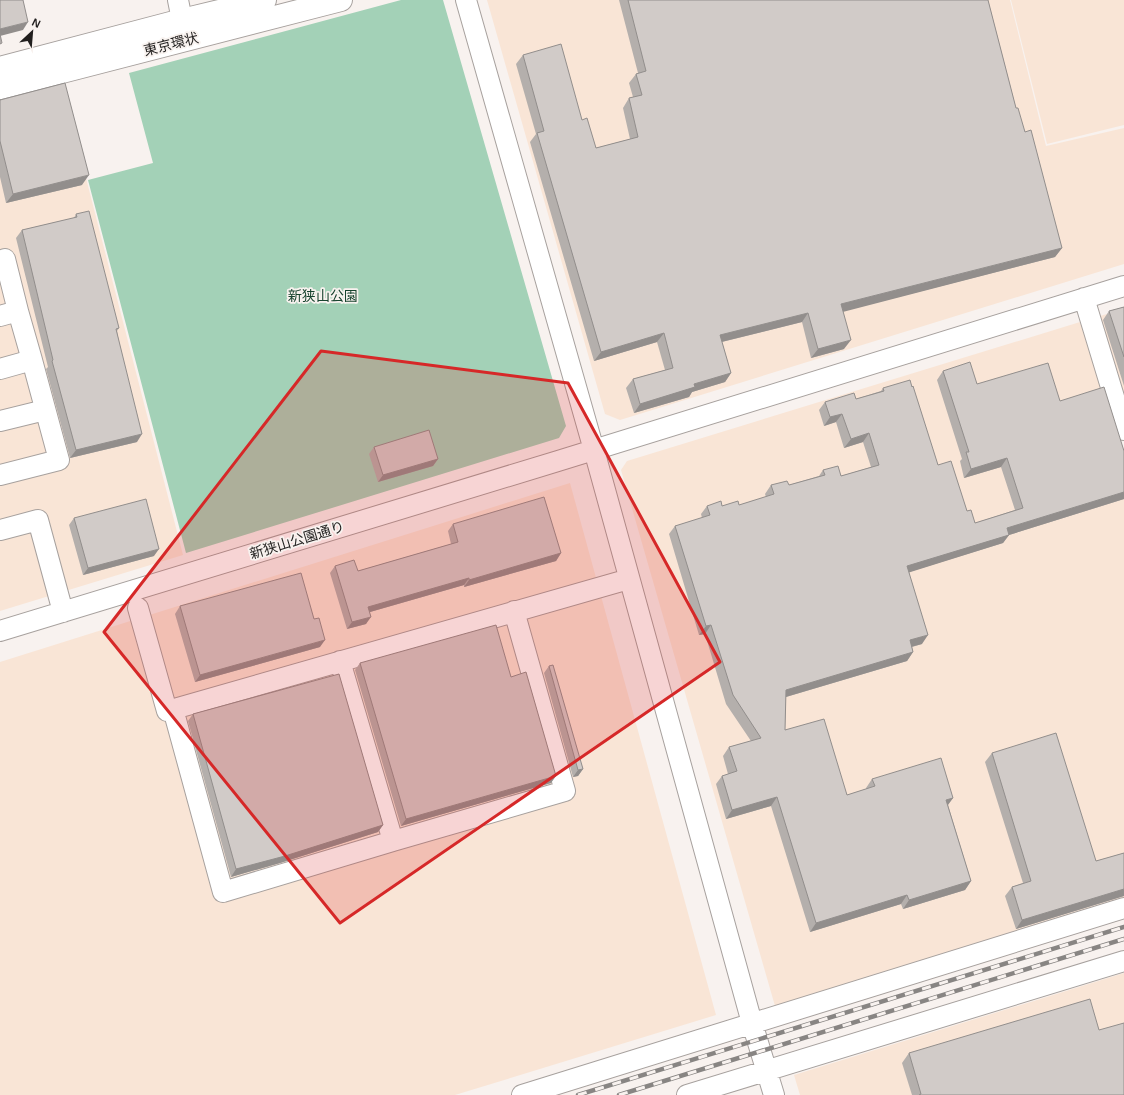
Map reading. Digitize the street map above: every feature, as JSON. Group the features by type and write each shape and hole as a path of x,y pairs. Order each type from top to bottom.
{"highway":[{"name":"東京環状","path":"0,68 180,10 265,0"},
{"name":"東京環状","path":"0,88 341,0"}],"street":[{"path":"466,0 594,450 752,1023 774,1095"},
{"path":"0,261 5,259 9,314 32,360 59,460 0,475"},
{"name":"新狭山公園通り","path":"0,631 594,450 1124,286"},
{"path":"1084,298 1124,430"},
{"path":"0,369 32,360"},
{"path":"0,421 45,410"},
{"path":"0,530 38,520 63,612"},
{"path":"138,608 167,711 629,579"},
{"path":"173,709 223,892 565,791 514,611"},
{"path":"340,661 393,841"},
{"path":"522,1095 1124,908"},
{"path":"687,1095 1124,961"}],"highlighted area":[{"path":"321,351 568,383 720,662 340,923 104,632"}],"shaded area":[{"path":"487,0 1010,0 1046,146 1124,128 1124,264 620,420 605,414"},
{"path":"1011,0 1124,0 1124,125 1047,144"},
{"path":"0,104 69,112 183,555 0,611"},
{"path":"1124,309 1124,394 1100,316"},
{"path":"1080,322 1124,464 1124,898 775,1006 621,470 627,461"},
{"path":"570,483 716,1015 455,1095 0,1095 0,662"},
{"path":"1124,973 1124,1095 800,1095 794,1075"}],"green space":[{"name":"新狭山公園","path":"401,0 443,0 566,426 559,438 186,553 88,180 153,163 129,73"}],"building":[{"path":"0,0 23,0 28,22 0,29"},
{"path":"628,0 988,0 1016,108 1018,108 1025,132 1031,130 1062,248 841,304 851,340 818,349 808,313 720,335 731,373 694,384 695,387 640,404 633,379 673,368 664,333 601,352 537,133 544,131 523,55 561,44 582,120 587,118 596,148 638,137 629,98 642,95 636,74 646,71"},
{"path":"65,83 89,175 13,194 0,141 0,100"},
{"path":"89,211 119,328 116,329 142,434 76,450 52,361 22,230 77,217 76,214"},
{"path":"1124,307 1124,357 1109,311"},
{"path":"970,362 977,384 1048,363 1060,401 1104,387 1124,451 1124,492 1007,528 1009,535 907,566 928,635 910,640 913,652 786,690 785,730 824,719 847,795 875,786 872,779 941,758 953,798 946,800 971,881 909,900 907,895 816,923 777,797 732,810 722,776 737,771 729,747 761,738 733,695 711,625 706,626 675,526 710,515 707,506 721,501 722,506 738,501 739,505 774,494 771,485 787,481 789,485 825,475 823,470 838,466 841,476 879,465 869,433 851,439 842,414 830,417 825,402 854,393 856,399 884,391 883,388 910,380 938,465 951,461 967,511 971,510 975,523 1023,508 1007,458 971,469 966,452 969,452 943,371"},
{"path":"429,430 438,459 383,475 374,447"},
{"path":"544,497 561,553 469,580 469,578 368,607 371,617 352,622 335,566 354,560 358,571 458,542 453,524"},
{"path":"146,499 159,549 88,568 74,518"},
{"path":"301,573 314,619 319,618 325,640 200,675 180,606"},
{"path":"496,625 511,677 526,672 556,776 406,819 360,663"},
{"path":"553,665 583,769 578,770 549,666"},
{"path":"339,674 383,825 285,856 236,869 193,714"},
{"path":"1056,733 1096,861 1124,853 1124,889 1022,920 1012,887 1031,881 992,753"},
{"path":"1090,999 1099,1030 1124,1023 1124,1095 919,1095 921,1094 909,1053"}],"railway":[{"path":"578,1095 1124,927"},
{"path":"619,1095 1124,939"}]}
